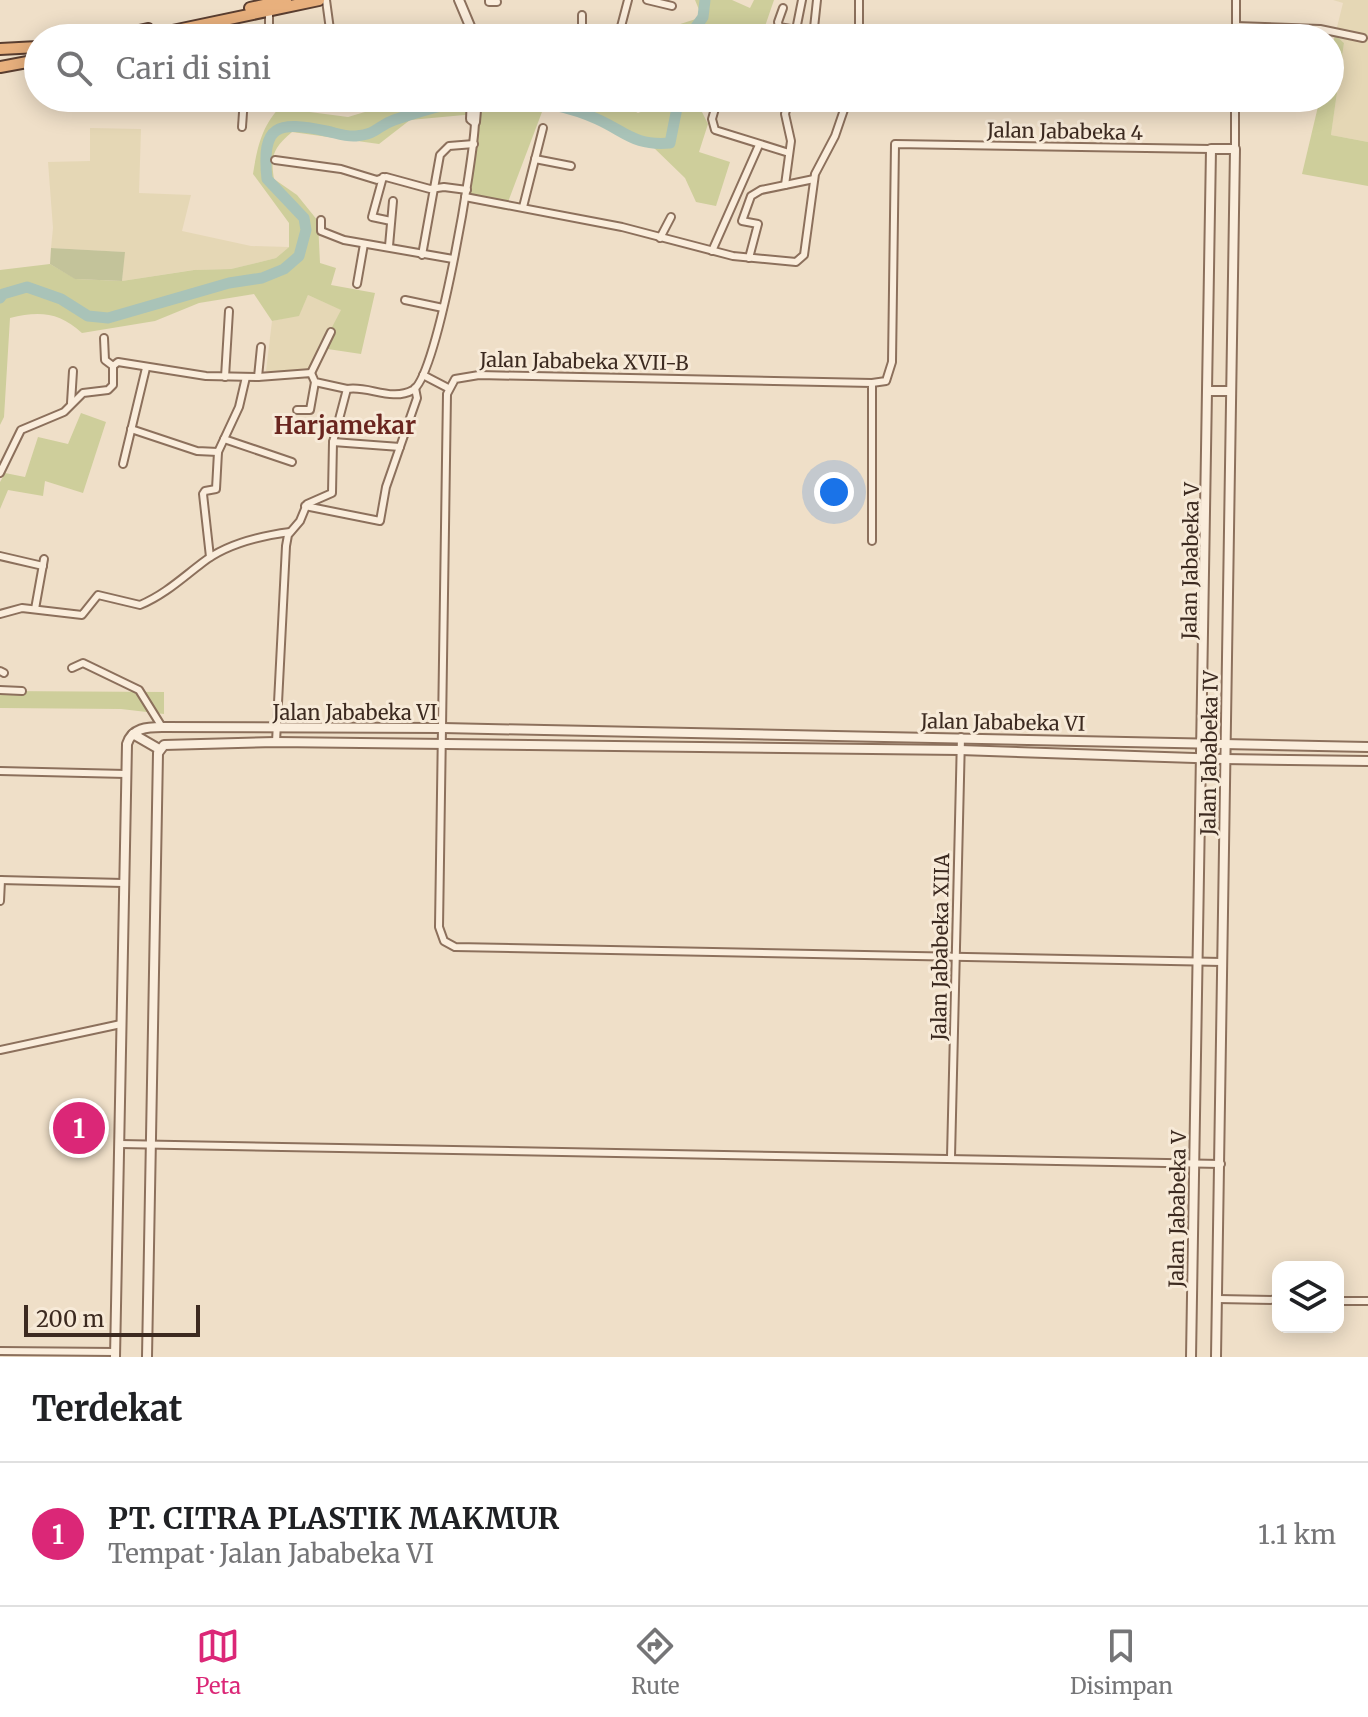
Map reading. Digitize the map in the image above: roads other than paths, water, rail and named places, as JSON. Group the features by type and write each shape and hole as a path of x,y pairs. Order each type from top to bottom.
{"highway":[{"path":"194,24 286,0"},
{"path":"187,24 319,0"},
{"path":"0,49 24,48"},
{"path":"0,67 24,63"}],"street":[{"path":"326,0 329,24"},
{"path":"459,0 470,24"},
{"path":"489,0 497,2"},
{"path":"622,24 628,0"},
{"path":"647,0 672,6"},
{"path":"797,24 802,0"},
{"path":"814,24 816,0"},
{"path":"859,0 859,24"},
{"path":"1236,0 1236,24"},
{"path":"778,24 783,8"},
{"path":"269,11 269,24"},
{"path":"582,15 582,24"},
{"path":"1344,34 1363,38"},
{"path":"242,127 243,112"},
{"path":"305,506 380,521 384,492 417,398 415,388 423,375 443,308 474,144 474,112"},
{"path":"714,112 715,130 789,153"},
{"path":"785,185 791,141 786,112"},
{"path":"275,160 331,167 378,180 383,177 434,188 444,187 712,251 792,262 802,259 814,179 844,112"},
{"path":"1235,112 1235,149"},
{"path":"523,207 543,128"},
{"path":"422,255 443,150 453,144 474,144"},
{"name":"Jalan Jababeka 4","path":"872,383 886,381 892,362 895,144 1235,149"},
{"path":"712,251 759,145"},
{"name":"Jalan Jababeka V","path":"1191,1357 1211,149"},
{"name":"Jalan Jababeka IV","path":"1216,1357 1235,149"},
{"path":"535,159 571,166"},
{"path":"383,177 372,218 391,221"},
{"path":"749,258 758,224 742,221 748,200 761,190 814,179"},
{"path":"389,246 393,201"},
{"path":"660,238 671,217"},
{"path":"321,220 322,232 344,240 453,259"},
{"path":"357,284 364,244"},
{"path":"405,300 443,308"},
{"path":"225,377 229,311"},
{"path":"297,410 310,410 315,382 311,373 331,332"},
{"path":"104,338 105,360 113,366"},
{"path":"258,377 261,347"},
{"path":"113,366 121,362 225,377 311,373"},
{"path":"0,473 21,430 59,415 83,393 108,390 113,382 113,366"},
{"path":"123,464 146,368"},
{"path":"71,404 73,371"},
{"path":"423,375 448,388 439,927 441,936 448,944 455,947 1222,962"},
{"name":"Jalan Jababeka XVII-B","path":"448,388 455,379 468,375 872,383"},
{"path":"210,557 203,494 217,486 218,452 239,407 246,377"},
{"path":"315,382 392,394 415,388"},
{"path":"872,383 872,541"},
{"path":"276,742 285,554 291,532 300,521 305,506 332,493 333,442 347,389"},
{"path":"1208,391 1231,391"},
{"path":"131,429 195,450 218,452"},
{"path":"224,439 292,462"},
{"path":"333,442 400,447"},
{"path":"0,614 8,614 19,608 82,615 98,595 140,605 175,586 210,557 252,539 291,532"},
{"path":"0,556 44,562 35,609"},
{"path":"72,668 83,663 139,690 162,727"},
{"path":"0,690 22,691"},
{"name":"Jalan Jababeka VI","path":"133,734 145,728 162,727 443,728 1368,747"},
{"path":"0,1351 115,1354 123,1144 121,1024 126,774 127,744 133,734 159,749 147,1357"},
{"name":"Jalan Jababeka XIIA","path":"951,1157 961,737"},
{"name":"Jalan Jababeka VI","path":"159,749 171,742 276,742 960,750 1368,761"},
{"path":"0,771 126,774"},
{"path":"0,901 0,880 123,883"},
{"path":"0,1050 121,1024"},
{"path":"123,1144 1194,1161 1221,1164"},
{"path":"1218,1299 1272,1300"},
{"path":"1344,1301 1368,1301"}],"waterway":[{"path":"698,24 703,17 705,0"},
{"path":"0,298 3,294 27,287 61,299 88,316 108,318 229,283 262,278 284,269 299,256 306,230 304,218 267,179 270,137 285,127 356,136 369,134 388,122 420,112"},
{"path":"579,112 631,137 658,143 670,143 676,112"}],"place":[{"name":"PT. CITRA PLASTIK MAKMUR","path":"79,1128"}],"district":[{"name":"Harjamekar","path":"345,425"}]}
